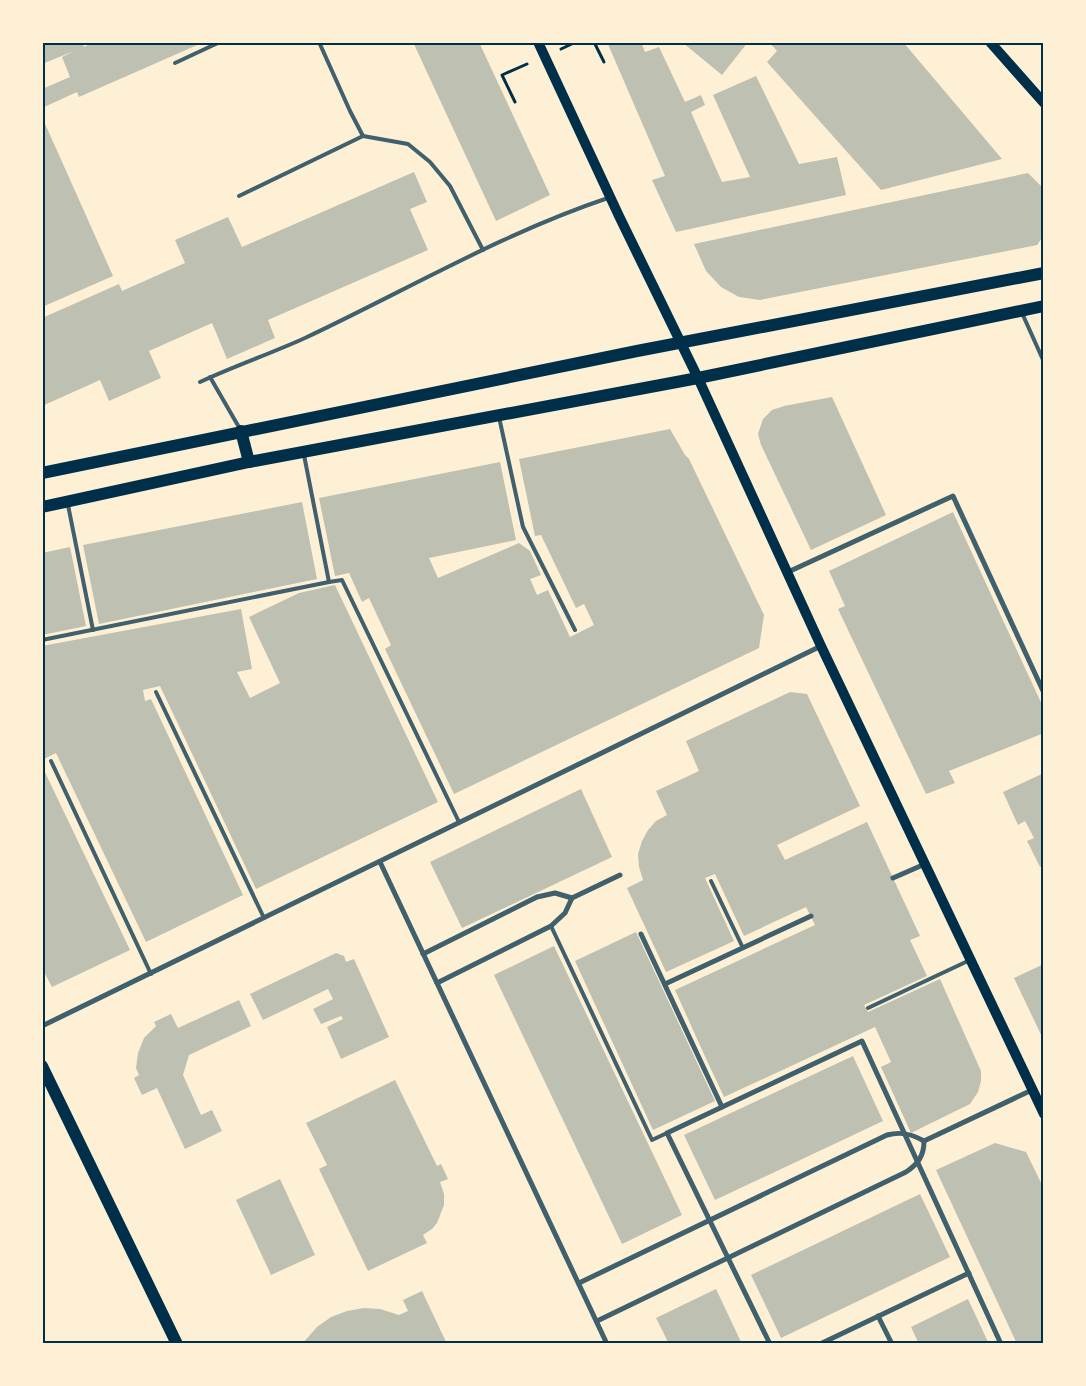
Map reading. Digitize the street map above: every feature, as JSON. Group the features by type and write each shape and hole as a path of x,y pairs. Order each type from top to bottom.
{"main road":[{"path":"538,42 610,197 698,378 821,646 1044,1114"},
{"path":"990,42 1044,103"},
{"path":"42,473 680,342 1044,273"},
{"path":"42,506 249,462 698,378 1044,306"},
{"path":"241,431 249,462"},
{"path":"42,1066 177,1344"}],"street":[{"path":"788,572 953,496 1044,693"},
{"path":"42,1026 821,646"},
{"path":"380,862 607,1344"},
{"path":"893,878 925,864"},
{"path":"436,983 551,926 565,913 572,898 620,875"},
{"path":"423,954 537,897 555,893 572,898"},
{"path":"665,984 811,916"},
{"path":"642,934 722,1107"},
{"path":"770,1344 666,1133 862,1041 1001,1344"},
{"path":"579,1283 887,1135 900,1133 924,1141 1032,1090"},
{"path":"597,1321 906,1172 918,1162 923,1153 924,1141"},
{"path":"820,1344 968,1273"},
{"path":"878,1316 892,1344"}],"lane":[{"path":"175,63 220,42"},
{"path":"319,42 362,136"},
{"path":"239,196 362,136 408,144 430,162 450,186 483,250"},
{"path":"200,382 304,338 483,250 568,211 610,197"},
{"path":"1021,311 1044,362"},
{"path":"210,377 241,431"},
{"path":"498,415 523,527 575,630"},
{"path":"303,452 329,582"},
{"path":"67,501 93,630"},
{"path":"42,640 342,580 459,822"},
{"path":"156,692 264,918"},
{"path":"51,761 151,974"},
{"path":"711,881 743,948"},
{"path":"551,926 652,1140 666,1133"},
{"path":"868,1008 970,960"}],"path":[{"path":"594,42 604,62"},
{"path":"502,75 515,102"}],"building":[{"path":"42,42 82,42 84,47 94,42 204,42 79,97 77,92 42,108 42,89 70,77 62,57 74,51 42,64"},
{"path":"413,42 479,42 550,195 496,221"},
{"path":"607,42 641,42 645,52 659,47 685,102 701,95 705,105 691,112 722,182 750,177 713,95 756,76 799,164 837,157 846,195 676,232 652,180 665,176"},
{"path":"682,42 748,42 722,75"},
{"path":"769,42 903,42 1002,159 881,190 767,62 777,51"},
{"path":"42,117 113,276 42,307"},
{"path":"414,172 427,202 410,209 428,250 268,320 275,338 227,359 212,323 149,351 161,378 109,401 100,380 42,406 42,318 119,284 122,291 185,263 175,240 228,217 242,247"},
{"path":"1028,173 1044,189 1044,235 1037,245 760,300 739,297 721,287 706,271 694,244"},
{"path":"832,397 886,515 811,550 761,445 758,434 763,419 772,410"},
{"path":"670,429 689,459 764,615 759,648 454,794 385,649 391,645 369,598 362,602 349,573 335,576 319,498 500,462 516,540 429,558 438,578 519,543 530,551 541,575 530,579 537,595 548,590 570,637 594,625 584,604 576,608 541,535 535,536 519,459"},
{"path":"302,502 317,579 99,624 83,545"},
{"path":"953,512 1044,709 1044,733 949,771 955,783 926,794 838,609 845,606 829,571"},
{"path":"70,547 86,626 42,635 42,553"},
{"path":"335,585 438,802 256,889 160,686 143,690 145,701 151,699 243,895 146,942 56,753 42,760 42,646 241,609 252,669 237,672 250,698 280,683 249,617 299,593"},
{"path":"790,692 807,694 860,806 777,845 785,860 867,822 920,936 910,940 927,976 864,1005 868,1012 940,979 981,1071 978,1092 970,1104 911,1133 881,1067 891,1062 875,1027 724,1097 703,1052 675,990 815,925 806,907 744,936 715,874 705,878 734,941 666,972 627,888 643,880 638,854 642,841 656,821 667,815 656,791 699,771 686,741"},
{"path":"42,766 130,950 52,987 42,968"},
{"path":"1044,773 1044,866 1040,867 1027,841 1034,838 1025,821 1018,825 1003,792"},
{"path":"581,789 612,857 462,928 430,862"},
{"path":"636,932 715,1101 653,1130 575,961"},
{"path":"554,946 682,1215 622,1244 494,975"},
{"path":"336,953 344,956 346,962 354,959 389,1037 341,1059 327,1027 343,1019 341,1016 321,1024 313,1009 333,999 328,989 263,1020 250,994"},
{"path":"1044,964 1044,1041 1014,978"},
{"path":"239,1000 251,1026 189,1055 183,1075 201,1115 212,1110 222,1131 185,1149 157,1088 142,1095 134,1078 139,1075 136,1068 138,1053 144,1038 156,1026 154,1022 171,1014 178,1028"},
{"path":"853,1056 883,1121 715,1200 684,1135"},
{"path":"395,1080 437,1166 441,1164 448,1179 440,1182 444,1194 444,1205 437,1223 423,1235 427,1243 368,1271 319,1169 327,1165 306,1123"},
{"path":"995,1143 1026,1152 1044,1189 1044,1344 1017,1344 936,1170"},
{"path":"280,1179 315,1255 271,1275 236,1200"},
{"path":"920,1194 950,1257 781,1338 751,1275"},
{"path":"716,1289 742,1344 669,1344 656,1318"},
{"path":"422,1291 447,1344 302,1344 317,1327 331,1317 347,1311 364,1308 380,1309 399,1315 408,1311 403,1300"},
{"path":"968,1299 989,1344 919,1344 911,1327"}]}
